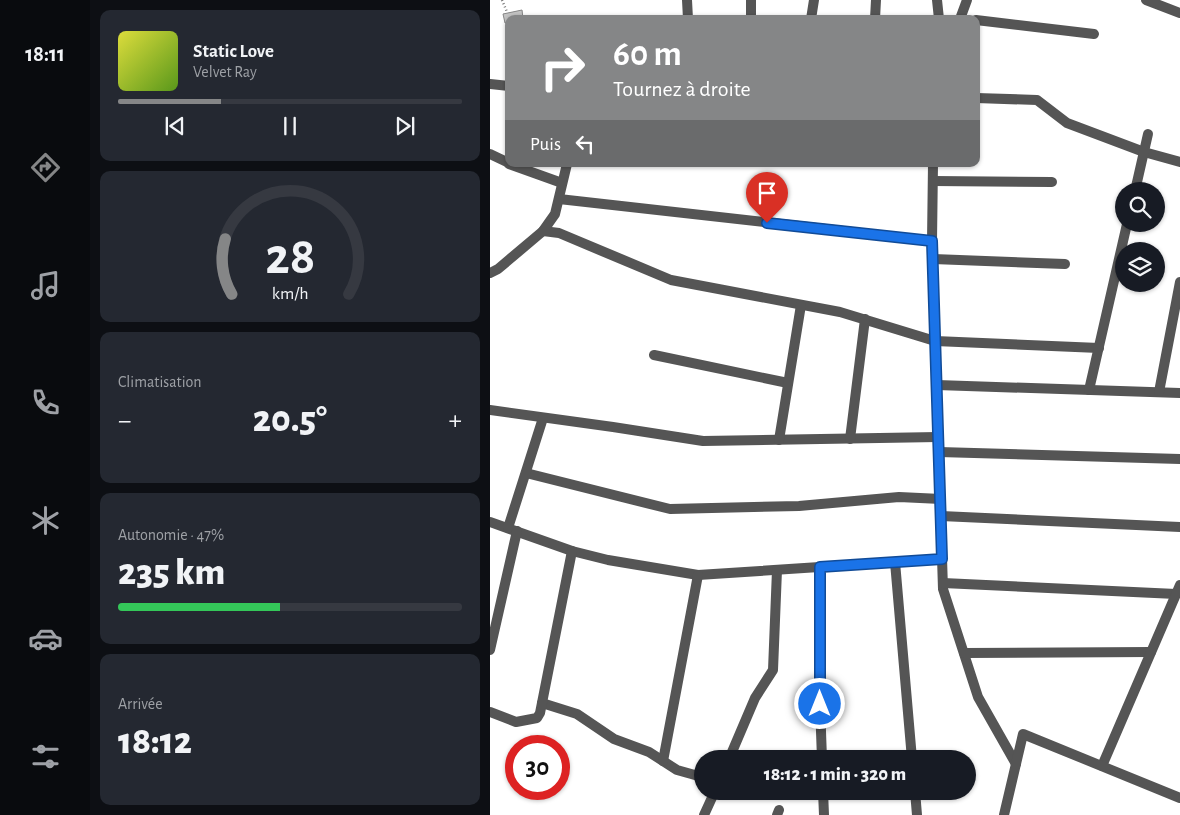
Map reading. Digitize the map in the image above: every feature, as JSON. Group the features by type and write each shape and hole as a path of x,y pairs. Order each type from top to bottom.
{"street":[{"path":"687,0 688,15"},
{"path":"751,0 751,15"},
{"path":"812,15 814,0"},
{"path":"875,15 876,0"},
{"path":"937,0 939,15"},
{"path":"961,15 967,0"},
{"path":"1146,0 1180,13"},
{"path":"980,20 1094,34"},
{"path":"490,84 505,86"},
{"path":"980,98 1037,100 1067,123 1144,152 1180,162"},
{"path":"1137,182 1148,134"},
{"path":"490,154 505,162"},
{"path":"518,167 562,182"},
{"path":"490,273 498,269 543,231 555,214 566,167"},
{"path":"933,167 932,259 943,590 978,697 1016,764"},
{"path":"933,181 1052,182"},
{"path":"559,199 932,241"},
{"path":"543,231 559,233 671,280 840,312 935,341 1098,348"},
{"path":"1089,390 1125,232"},
{"path":"932,259 1065,264"},
{"path":"1159,392 1180,282"},
{"path":"779,440 801,304"},
{"path":"850,438 865,320"},
{"path":"654,355 788,383"},
{"path":"937,385 1180,393"},
{"path":"490,410 703,441 938,437"},
{"path":"490,650 512,530 526,473 543,418"},
{"path":"939,452 1180,459"},
{"path":"526,473 670,509 799,506 898,497 941,499"},
{"path":"941,516 1180,527"},
{"path":"490,522 572,551 608,560 698,575 942,559"},
{"path":"490,712 516,722 537,718 540,713 572,551"},
{"path":"895,562 911,750"},
{"path":"820,567 822,750"},
{"path":"733,750 755,698 773,670 777,570"},
{"path":"664,761 698,575"},
{"path":"943,583 1178,590 1102,766"},
{"path":"964,652 1151,652"},
{"path":"542,703 577,714 614,739 648,752 677,770 694,775"},
{"path":"1004,815 1023,734 1180,798"},
{"path":"704,815 710,800"},
{"path":"823,800 824,815"},
{"path":"916,800 917,815"}],"path":[{"path":"502,0 507,12"}],"building":[{"path":"522,10 523,15 505,15 505,23 503,14"}],"route":[{"path":"767,223 932,241 942,559 820,567 820,704"}]}
